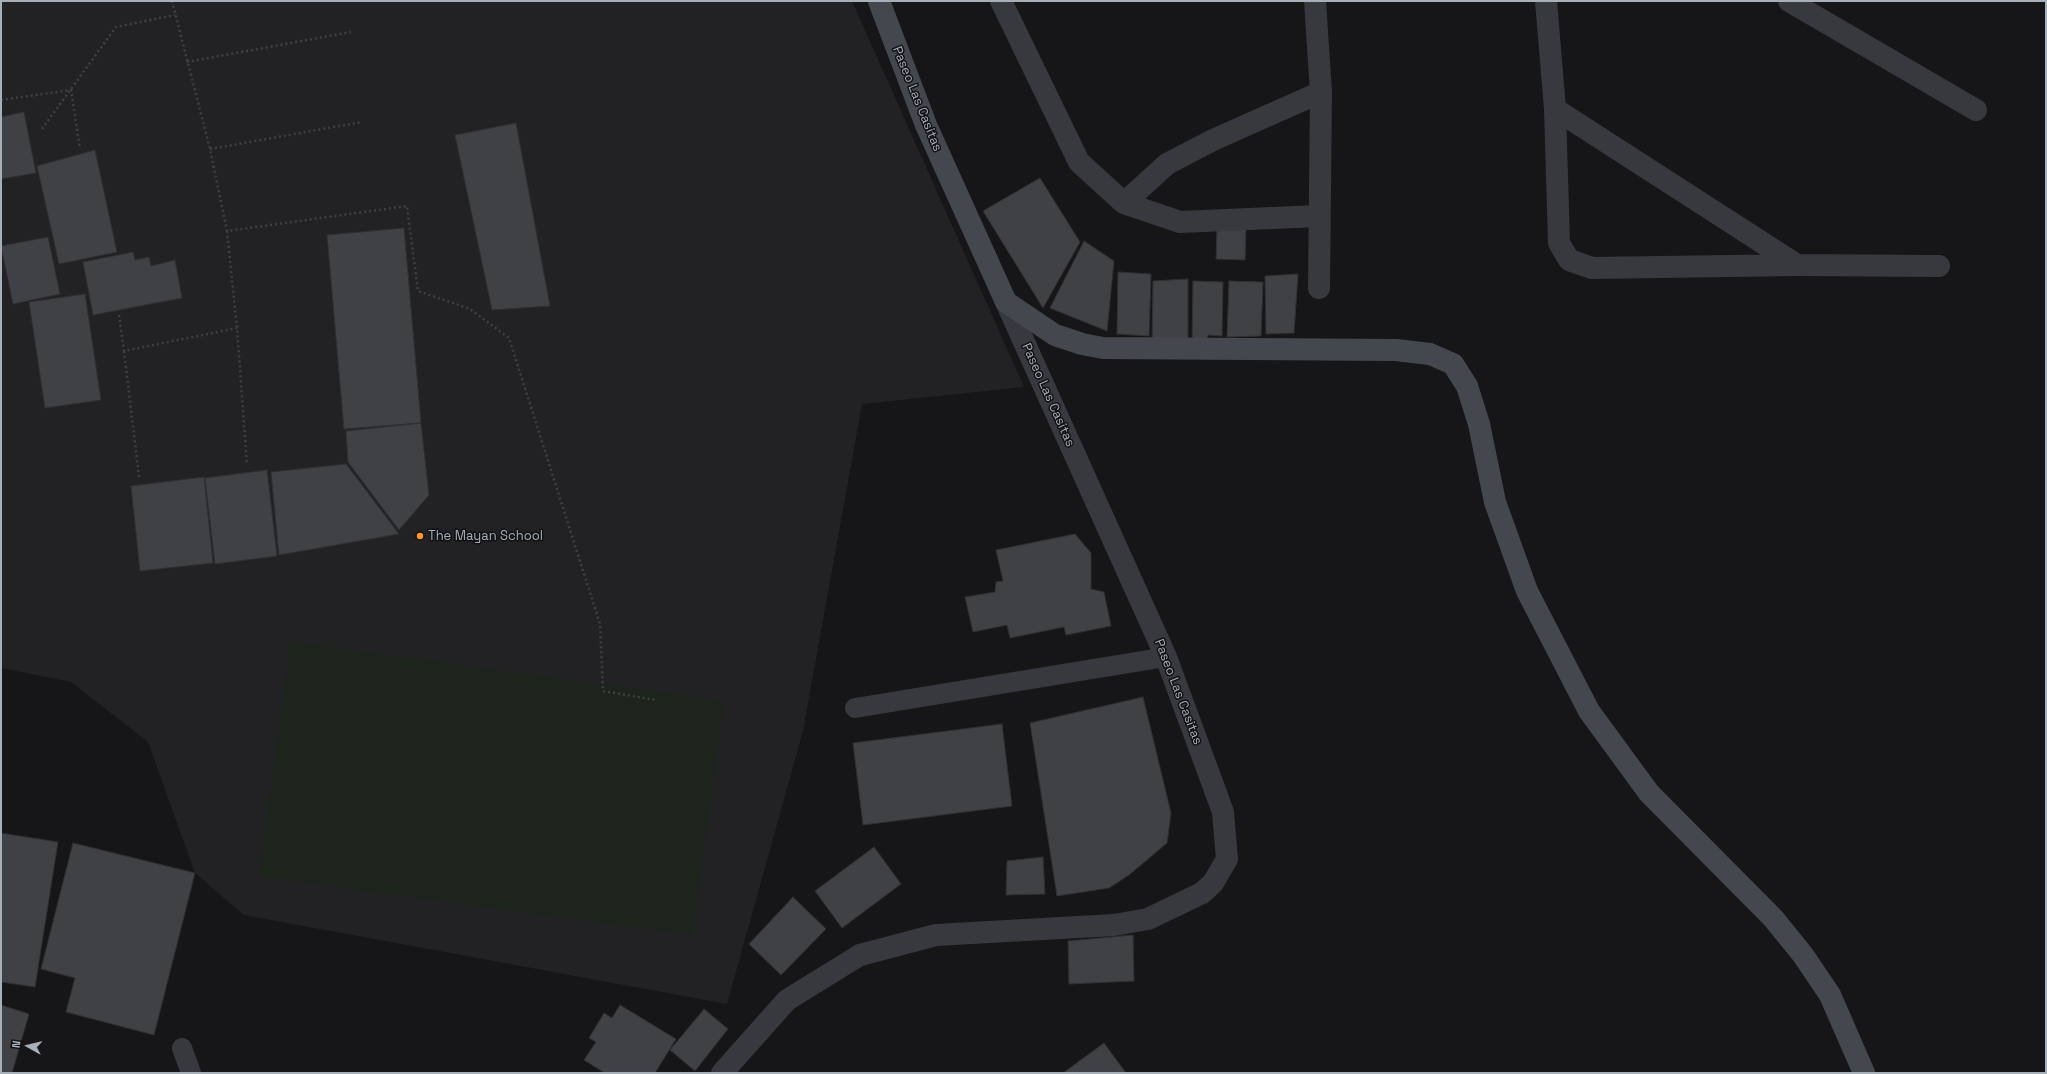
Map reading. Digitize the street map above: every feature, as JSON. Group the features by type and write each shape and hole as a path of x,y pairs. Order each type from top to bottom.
{"street":[{"name":"Paseo Las Casitas","path":"722,1073 787,1000 860,955 936,935 1114,925 1148,919 1202,893 1214,883 1227,859 1223,812 1166,657 926,125 879,1"},
{"path":"1000,1 1079,162 1124,202 1180,222 1319,216"},
{"path":"1315,1 1321,92 1319,288"},
{"path":"1546,1 1555,109 1559,243 1568,260 1592,268 1797,265 1939,266"},
{"path":"1789,1 1976,110"},
{"path":"1124,202 1167,164 1213,140 1321,92"},
{"path":"1555,109 1797,265"},
{"path":"1006,302 1054,335 1082,344 1103,348 1396,350 1430,354 1453,364 1466,386 1478,424 1495,502 1527,591 1589,711 1649,793 1773,918 1803,955 1830,995 1864,1073"}],"lane":[{"path":"855,708 1166,657"},
{"path":"182,1048 191,1073"}],"path":[{"path":"172,1 210,150 227,231 237,328 247,465"},
{"path":"42,129 116,27 175,15"},
{"path":"187,62 350,32"},
{"path":"1,100 71,90"},
{"path":"71,90 80,149"},
{"path":"210,150 362,122"},
{"path":"227,231 407,206 418,291 470,309 509,338 600,624 603,691 656,700"},
{"path":"119,315 139,477"},
{"path":"124,352 237,328"}],"shaded area":[{"name":"The Mayan School","path":"1,1 852,1 1024,387 862,404 803,731 727,1004 244,915 195,873 148,742 71,682 1,668"},
{"path":"291,642 724,701 692,935 259,876"}],"building":[{"path":"24,112 36,173 1,179 1,117"},
{"path":"516,123 550,306 492,310 455,135"},
{"path":"95,150 117,252 59,264 37,166"},
{"path":"1040,178 1080,242 1043,308 983,211"},
{"path":"404,228 421,423 344,429 327,235"},
{"path":"1217,228 1246,229 1245,260 1216,259"},
{"path":"48,237 60,294 13,304 1,246"},
{"path":"1084,241 1114,261 1107,331 1050,308"},
{"path":"133,252 135,260 149,257 151,266 175,260 182,298 93,315 83,262"},
{"path":"1118,272 1151,274 1149,336 1117,334"},
{"path":"1298,274 1294,333 1266,334 1265,276"},
{"path":"1188,279 1188,339 1152,345 1153,281"},
{"path":"1193,281 1223,282 1222,336 1208,335 1207,342 1192,341"},
{"path":"1229,281 1263,282 1261,336 1227,337"},
{"path":"85,294 101,400 45,408 29,302"},
{"path":"421,423 429,495 399,530 348,462 346,431"},
{"path":"346,464 399,534 279,555 271,472"},
{"path":"267,470 277,556 215,564 205,478"},
{"path":"204,477 213,563 140,571 131,486"},
{"path":"1075,534 1091,553 1091,589 1104,592 1111,626 1066,635 1064,627 1010,638 1007,625 973,632 965,597 995,592 996,582 1003,581 996,550"},
{"path":"1143,697 1171,813 1167,843 1129,875 1109,888 1057,896 1030,723"},
{"path":"1002,724 1012,806 863,825 853,743"},
{"path":"1,833 58,842 35,987 1,982"},
{"path":"73,843 195,873 154,1035 66,1012 75,978 41,969"},
{"path":"874,847 901,884 842,928 815,891"},
{"path":"1043,857 1045,894 1006,895 1007,861"},
{"path":"793,897 826,929 781,975 749,944"},
{"path":"1133,935 1134,981 1069,984 1068,941"},
{"path":"1,1005 29,1014 12,1073 1,1073"},
{"path":"620,1005 676,1039 655,1073 605,1073 584,1060 596,1042 589,1038 604,1013 612,1018"},
{"path":"704,1009 728,1029 695,1071 670,1050"},
{"path":"1104,1043 1126,1073 1063,1073"}],"place":[{"name":"The Mayan School","path":"420,536"}]}
